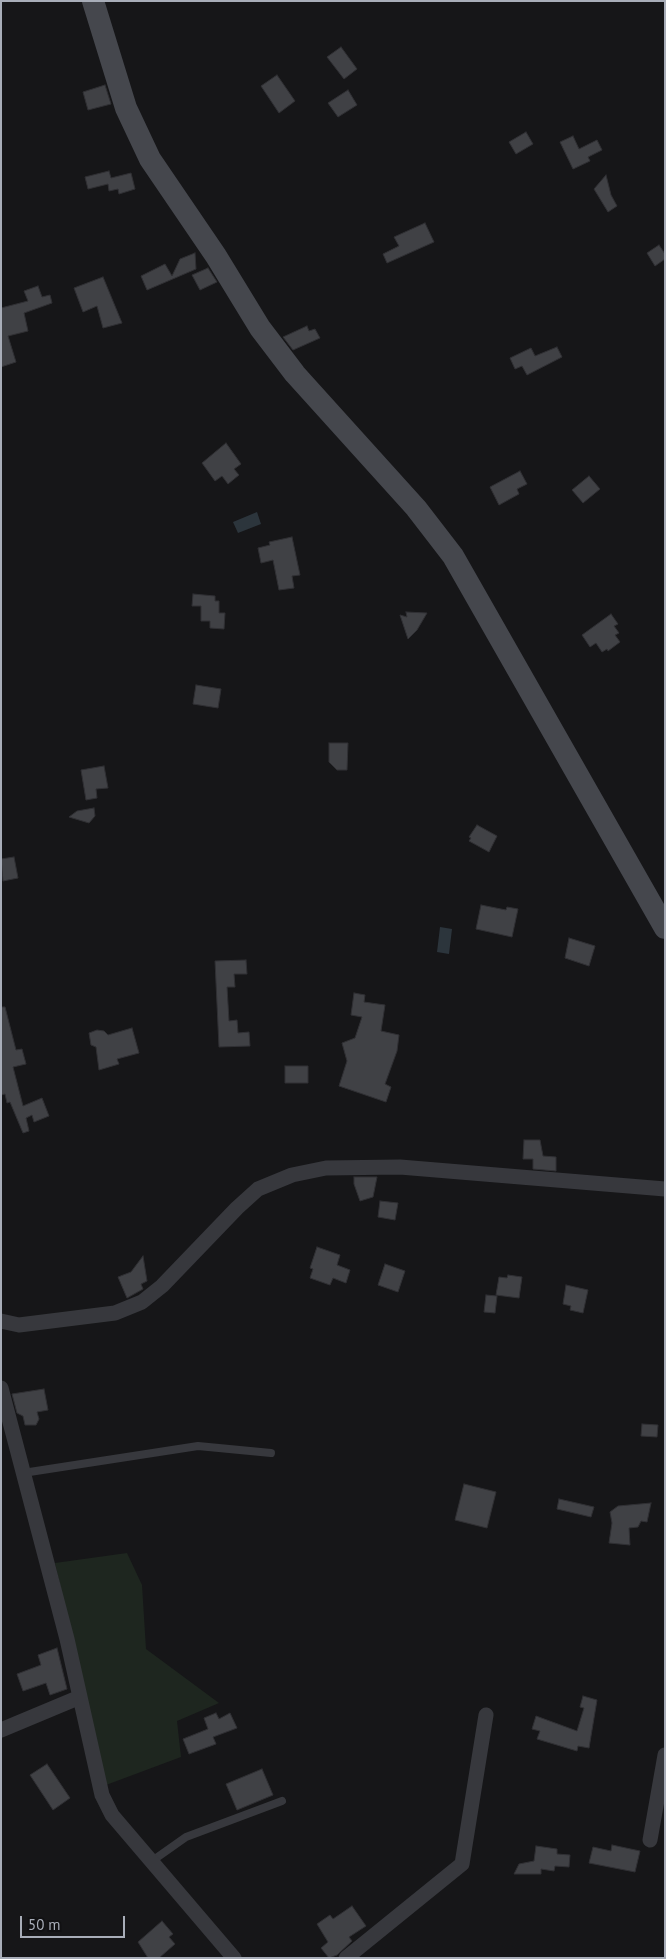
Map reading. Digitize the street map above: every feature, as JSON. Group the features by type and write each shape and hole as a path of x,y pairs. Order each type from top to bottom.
{"main road":[{"path":"93,1 126,108 150,159 216,256 260,328 295,374 416,508 453,556 665,928"}],"street":[{"path":"1,1321 18,1325 115,1313 142,1302 162,1286 237,1208 258,1189 292,1175 326,1168 400,1168 665,1190"},
{"path":"1,1388 68,1639 102,1795 112,1815 234,1958"},
{"path":"1,1730 80,1698"},
{"path":"346,1958 462,1864 486,1715"},
{"path":"650,1840 665,1755"}],"lane":[{"path":"23,1473 198,1446 271,1453"},
{"path":"152,1861 186,1837 282,1801"}],"shaded area":[{"path":"257,512 261,524 238,533 233,522"},
{"path":"440,927 452,929 449,954 437,952"},
{"path":"127,1553 142,1585 146,1649 219,1703 177,1721 181,1757 106,1785 55,1563"}],"building":[{"path":"341,47 357,69 344,79 327,57"},
{"path":"277,75 295,101 279,113 261,86"},
{"path":"105,85 111,104 88,110 83,92"},
{"path":"348,90 357,105 338,117 328,103"},
{"path":"526,132 533,144 516,154 509,142"},
{"path":"573,136 579,149 597,140 602,150 588,157 590,161 573,169 560,142"},
{"path":"109,171 111,178 131,173 135,189 119,194 118,189 109,191 108,184 88,189 85,177"},
{"path":"606,175 611,195 617,206 608,212 594,189"},
{"path":"425,223 434,242 387,263 383,254 399,246 394,237"},
{"path":"659,245 665,254 665,259 655,266 647,253"},
{"path":"195,253 196,269 147,290 141,276 165,264 172,276 180,259"},
{"path":"208,268 217,282 200,290 192,275"},
{"path":"103,277 122,323 103,328 97,306 83,312 74,288"},
{"path":"38,286 42,297 50,295 52,303 24,313 28,331 8,336 16,362 1,367 1,308 28,301 24,291"},
{"path":"307,326 309,331 315,329 320,338 293,350 283,337"},
{"path":"557,347 562,357 527,375 522,366 515,369 510,358 531,348 535,356"},
{"path":"226,443 241,464 234,469 239,475 228,484 222,476 215,481 202,463"},
{"path":"520,471 527,484 517,489 519,494 499,505 490,487"},
{"path":"589,476 600,489 583,503 572,490"},
{"path":"292,537 300,575 292,576 294,588 279,590 273,560 261,563 258,548 270,545 269,542"},
{"path":"193,594 215,596 215,601 219,601 219,613 225,613 224,629 210,628 210,621 201,621 201,606 192,606"},
{"path":"406,612 427,613 417,630 408,639 400,615 407,617"},
{"path":"611,614 618,624 614,626 619,633 615,635 620,642 608,651 607,649 602,652 596,643 590,647 582,635"},
{"path":"196,685 221,689 218,708 193,704"},
{"path":"329,743 348,743 347,770 337,770 329,762"},
{"path":"104,766 108,788 96,789 97,798 86,800 81,770"},
{"path":"94,808 95,816 89,823 69,817 77,811"},
{"path":"477,825 497,836 489,852 469,841 471,838 469,837"},
{"path":"14,857 18,878 3,881 1,859"},
{"path":"481,905 506,910 507,907 518,909 512,937 476,929"},
{"path":"569,938 595,946 589,966 565,958"},
{"path":"246,960 247,974 234,974 235,987 227,987 229,1021 237,1020 238,1033 249,1032 250,1046 219,1047 215,961"},
{"path":"354,993 365,995 364,1002 385,1005 381,1031 399,1035 397,1051 385,1084 391,1087 386,1102 339,1086 347,1061 342,1043 355,1038 362,1017 351,1015"},
{"path":"1,1007 5,1007 16,1050 22,1049 26,1064 13,1067 23,1106 42,1098 49,1116 34,1122 32,1115 26,1118 29,1131 23,1133 10,1102 7,1103 5,1094 1,1095"},
{"path":"132,1028 139,1053 117,1059 119,1064 99,1070 96,1047 91,1045 89,1033 97,1030 104,1031 108,1035"},
{"path":"285,1066 308,1066 308,1083 285,1083"},
{"path":"524,1140 540,1140 543,1156 556,1157 556,1171 533,1169 533,1159 523,1159"},
{"path":"354,1177 377,1177 373,1197 360,1201 354,1184"},
{"path":"380,1201 398,1203 395,1220 378,1217"},
{"path":"317,1247 340,1255 337,1265 350,1270 346,1283 333,1278 330,1285 310,1278 313,1269 310,1268"},
{"path":"143,1256 147,1281 141,1284 143,1289 127,1298 118,1277 131,1272"},
{"path":"385,1264 405,1271 398,1292 378,1285"},
{"path":"508,1275 522,1277 519,1298 496,1295 499,1277 507,1278"},
{"path":"566,1285 588,1290 583,1313 570,1310 571,1306 563,1304"},
{"path":"486,1295 497,1296 495,1313 484,1312"},
{"path":"44,1389 48,1410 37,1412 39,1419 36,1425 25,1425 23,1416 17,1413 12,1394"},
{"path":"642,1424 658,1425 657,1437 641,1436"},
{"path":"464,1484 496,1492 487,1528 455,1520"},
{"path":"559,1499 594,1507 591,1517 557,1509"},
{"path":"651,1503 647,1522 641,1521 638,1527 629,1528 630,1545 609,1543 612,1523 610,1512 618,1506"},
{"path":"57,1648 67,1689 50,1695 46,1683 23,1691 17,1674 41,1665 38,1655"},
{"path":"583,1696 597,1700 589,1748 578,1746 577,1751 537,1739 540,1731 532,1729 536,1716 577,1731 584,1708 580,1707"},
{"path":"216,1713 219,1719 230,1713 237,1728 213,1737 216,1744 189,1754 183,1739 208,1729 204,1718"},
{"path":"47,1764 70,1798 53,1810 30,1775"},
{"path":"262,1769 273,1795 237,1810 226,1784"},
{"path":"612,1845 640,1851 635,1872 589,1863 593,1847 611,1851"},
{"path":"536,1846 557,1849 557,1854 570,1855 569,1867 555,1866 554,1871 541,1869 541,1874 514,1874 519,1864 534,1861"},
{"path":"352,1906 366,1926 349,1937 352,1941 337,1955 329,1958 321,1948 328,1942 317,1924 330,1915 333,1919"},
{"path":"162,1921 173,1934 169,1937 175,1944 159,1958 148,1958 138,1942"}]}
